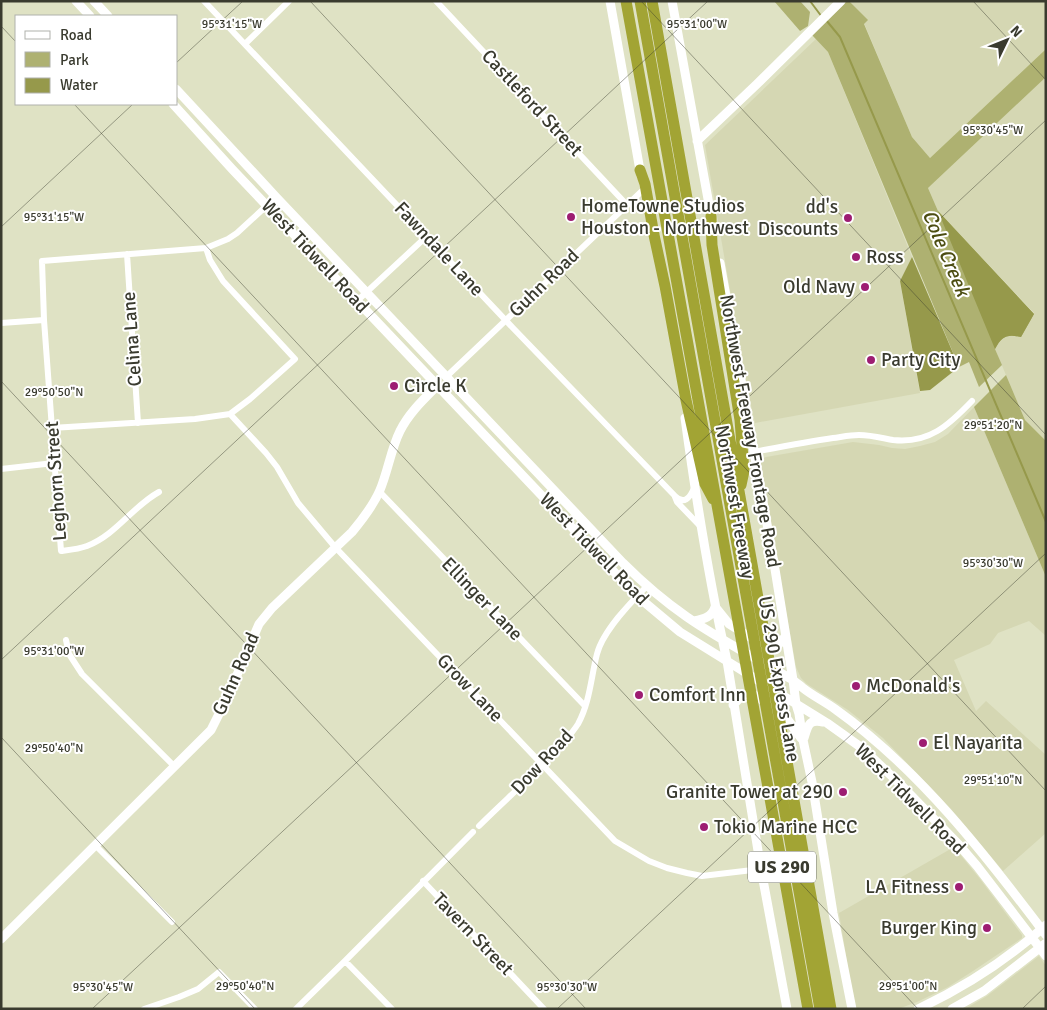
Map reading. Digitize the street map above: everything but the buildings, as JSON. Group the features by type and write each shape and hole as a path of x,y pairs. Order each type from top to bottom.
{"highway":[{"name":"Northwest Freeway","path":"626,1 808,1009"},
{"name":"US 290 Express Lane","path":"640,1 770,733 825,1007"},
{"name":"Northwest Freeway","path":"652,1 784,741 825,1007"},
{"path":"640,170 645,184 686,400 705,484 718,507"},
{"path":"711,216 712,245 740,420 744,471 740,491"}],"main road":[{"path":"76,1 89,15"},
{"path":"94,1 106,15"},
{"path":"610,1 657,275 684,411 694,488 787,1009"},
{"name":"Northwest Freeway Frontage Road","path":"672,1 774,563 796,704 812,782 851,1006"},
{"path":"697,140 841,1"},
{"name":"West Tidwell Road","path":"178,91 446,377 647,586 694,621 793,680 871,737 909,772 947,812 1044,930"},
{"name":"West Tidwell Road","path":"175,105 311,253 637,596 680,632 827,723 862,748 959,845 1032,938 1043,945 1046,956"},
{"path":"209,144 219,135"},
{"path":"311,253 320,244"},
{"name":"Guhn Road","path":"1,939 211,730 259,624 272,608 361,522 380,491 399,432 410,415 437,386"},
{"path":"504,456 513,447"},
{"path":"571,527 581,519"},
{"path":"715,607 729,624 766,646 774,648 785,637"},
{"path":"694,621 705,619 713,612 715,607"},
{"path":"733,705 745,694 753,694 785,716 803,740"},
{"path":"803,740 810,723 816,720 827,723"},
{"path":"862,748 871,737"},
{"path":"918,1009 977,977 1044,930"},
{"path":"952,1009 984,991 1043,945"}],"street":[{"name":"Fawndale Lane","path":"204,1 675,496 677,502 701,527"},
{"path":"245,44 289,1"},
{"name":"Castleford Street","path":"436,1 627,205"},
{"name":"Guhn Road","path":"446,377 642,190"},
{"path":"127,254 206,248 237,233 276,197"},
{"path":"357,301 427,236"},
{"path":"52,428 195,420 230,414 295,359 222,281 206,248"},
{"name":"Leghorn Street","path":"127,254 42,261 44,320 60,551 79,548 95,542 108,534 145,500 159,492"},
{"name":"Celina Lane","path":"127,254 138,423"},
{"path":"1,323 44,320"},
{"path":"753,452 860,435 894,440 913,440 932,434 953,421 972,402"},
{"name":"Grow Lane","path":"230,414 266,453 277,467 298,503 335,547 616,841 649,861 667,868 702,876 761,869"},
{"path":"1,469 54,463"},
{"path":"675,496 678,499 687,499 691,496 694,488"},
{"name":"Ellinger Lane","path":"380,491 585,706"},
{"name":"Dow Road","path":"479,826 529,779 568,738 585,706 598,652 608,632 625,609 647,586"},
{"path":"66,640 69,654 82,674 175,767"},
{"path":"296,1009 473,832"},
{"path":"94,845 172,922"},
{"name":"Tavern Street","path":"423,881 544,1009"},
{"path":"345,961 392,1009"},
{"path":"144,1009 179,998 198,989 219,972 255,1009"}],"shaded area":[{"path":"849,1 1046,1 1046,49 930,158 912,137 864,23 867,20"},
{"path":"816,39 828,52 912,257 900,281 920,393 755,423 746,383 705,145"},
{"path":"1046,77 1046,441 1025,420 995,349 999,341 1010,335 1034,313 938,211 928,188"},
{"path":"974,407 1046,577 1046,636 1029,621 998,633 990,644 954,660 976,711 986,701 1046,755 1046,833 1003,871 951,809 883,738 848,710 807,684 801,678 796,667 758,460 853,442 905,449 920,446 935,442 948,434"},
{"path":"954,847 1022,935 1022,938 948,987 917,1002 898,1009 855,1009 839,913"},
{"path":"1039,956 1046,966 1046,1009 965,1009 987,996"}],"green space":[{"path":"774,1 800,1 810,12 808,26 800,31"},
{"path":"847,1 868,20 864,24 912,137 930,158 1046,49 1046,77 928,188 938,211 1034,314 1021,337 1008,336 1000,341 995,349 1002,365 979,387 969,362 959,367 828,52 812,35"},
{"path":"1006,375 1025,420 1046,441 1046,577 974,407"}],"water":[{"path":"938,211 1034,314 1021,337 1005,337 995,349"},
{"path":"912,257 959,367 930,390 920,391 900,281"}],"waterway":[{"name":"Cole Creek","path":"810,1 822,17"},
{"name":"Cole Creek","path":"826,20 840,37 1046,522"}],"place":[{"name":"HomeTowne Studios Houston - Northwest","path":"571,217"},
{"name":"dd's Discounts","path":"848,218"},
{"name":"Ross","path":"856,257"},
{"name":"Old Navy","path":"865,287"},
{"name":"Party City","path":"871,360"},
{"name":"Circle K","path":"394,386"},
{"name":"McDonald's","path":"856,686"},
{"name":"Comfort Inn","path":"639,695"},
{"name":"El Nayarita","path":"923,743"},
{"name":"Granite Tower at 290","path":"843,792"},
{"name":"Tokio Marine HCC","path":"704,827"},
{"name":"LA Fitness","path":"959,887"},
{"name":"Burger King","path":"987,928"}]}
